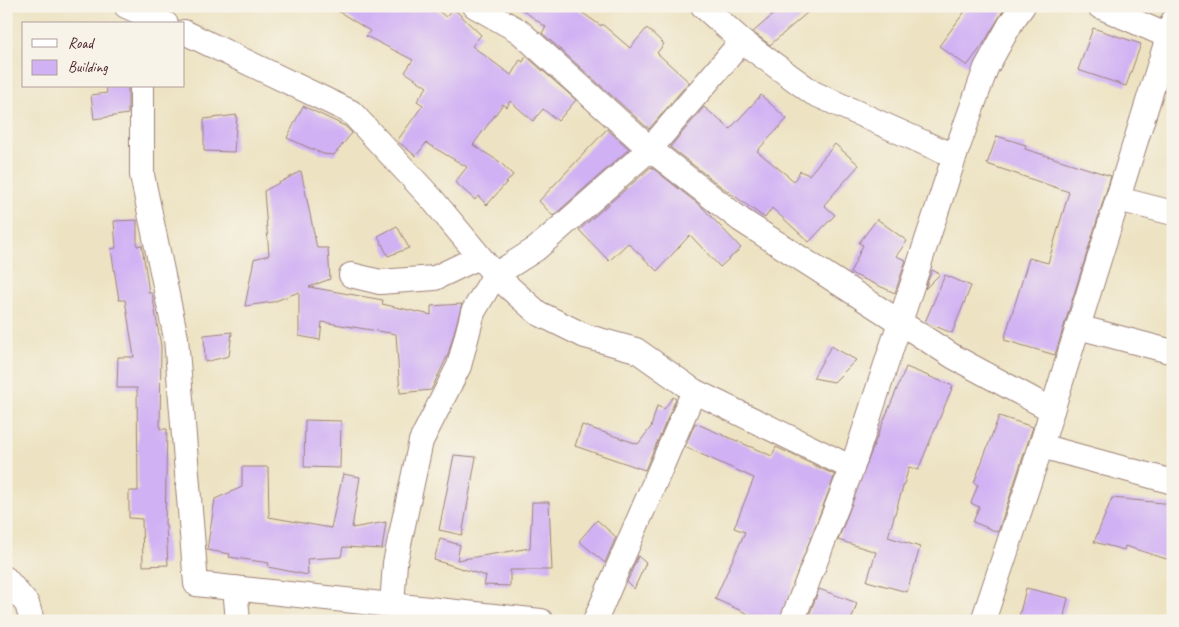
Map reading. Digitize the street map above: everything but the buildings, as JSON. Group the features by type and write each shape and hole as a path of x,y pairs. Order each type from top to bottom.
{"street":[{"path":"475,6 519,32 650,149 741,220 954,356 1052,410"},
{"path":"703,6 742,41 813,93 938,150 955,155"},
{"path":"792,621 852,468 955,155 986,68 1012,21 1023,6"},
{"path":"983,621 1041,446 1118,199 1165,72 1171,28 1099,6"},
{"path":"140,12 162,22"},
{"path":"185,32 351,112 432,199 478,257 495,275 538,313 585,336 636,350 694,390 852,468"},
{"path":"392,605 395,563 421,441 459,366 473,312 495,275 536,249 650,149 742,41"},
{"path":"142,88 142,175 176,338 196,584 541,621"},
{"path":"1118,199 1173,213"},
{"path":"351,275 380,282 435,278 478,257"},
{"path":"1078,327 1173,352"},
{"path":"595,621 694,390"},
{"path":"1041,446 1173,482"},
{"path":"6,579 27,604 32,621"},
{"path":"235,588 238,621"}]}
